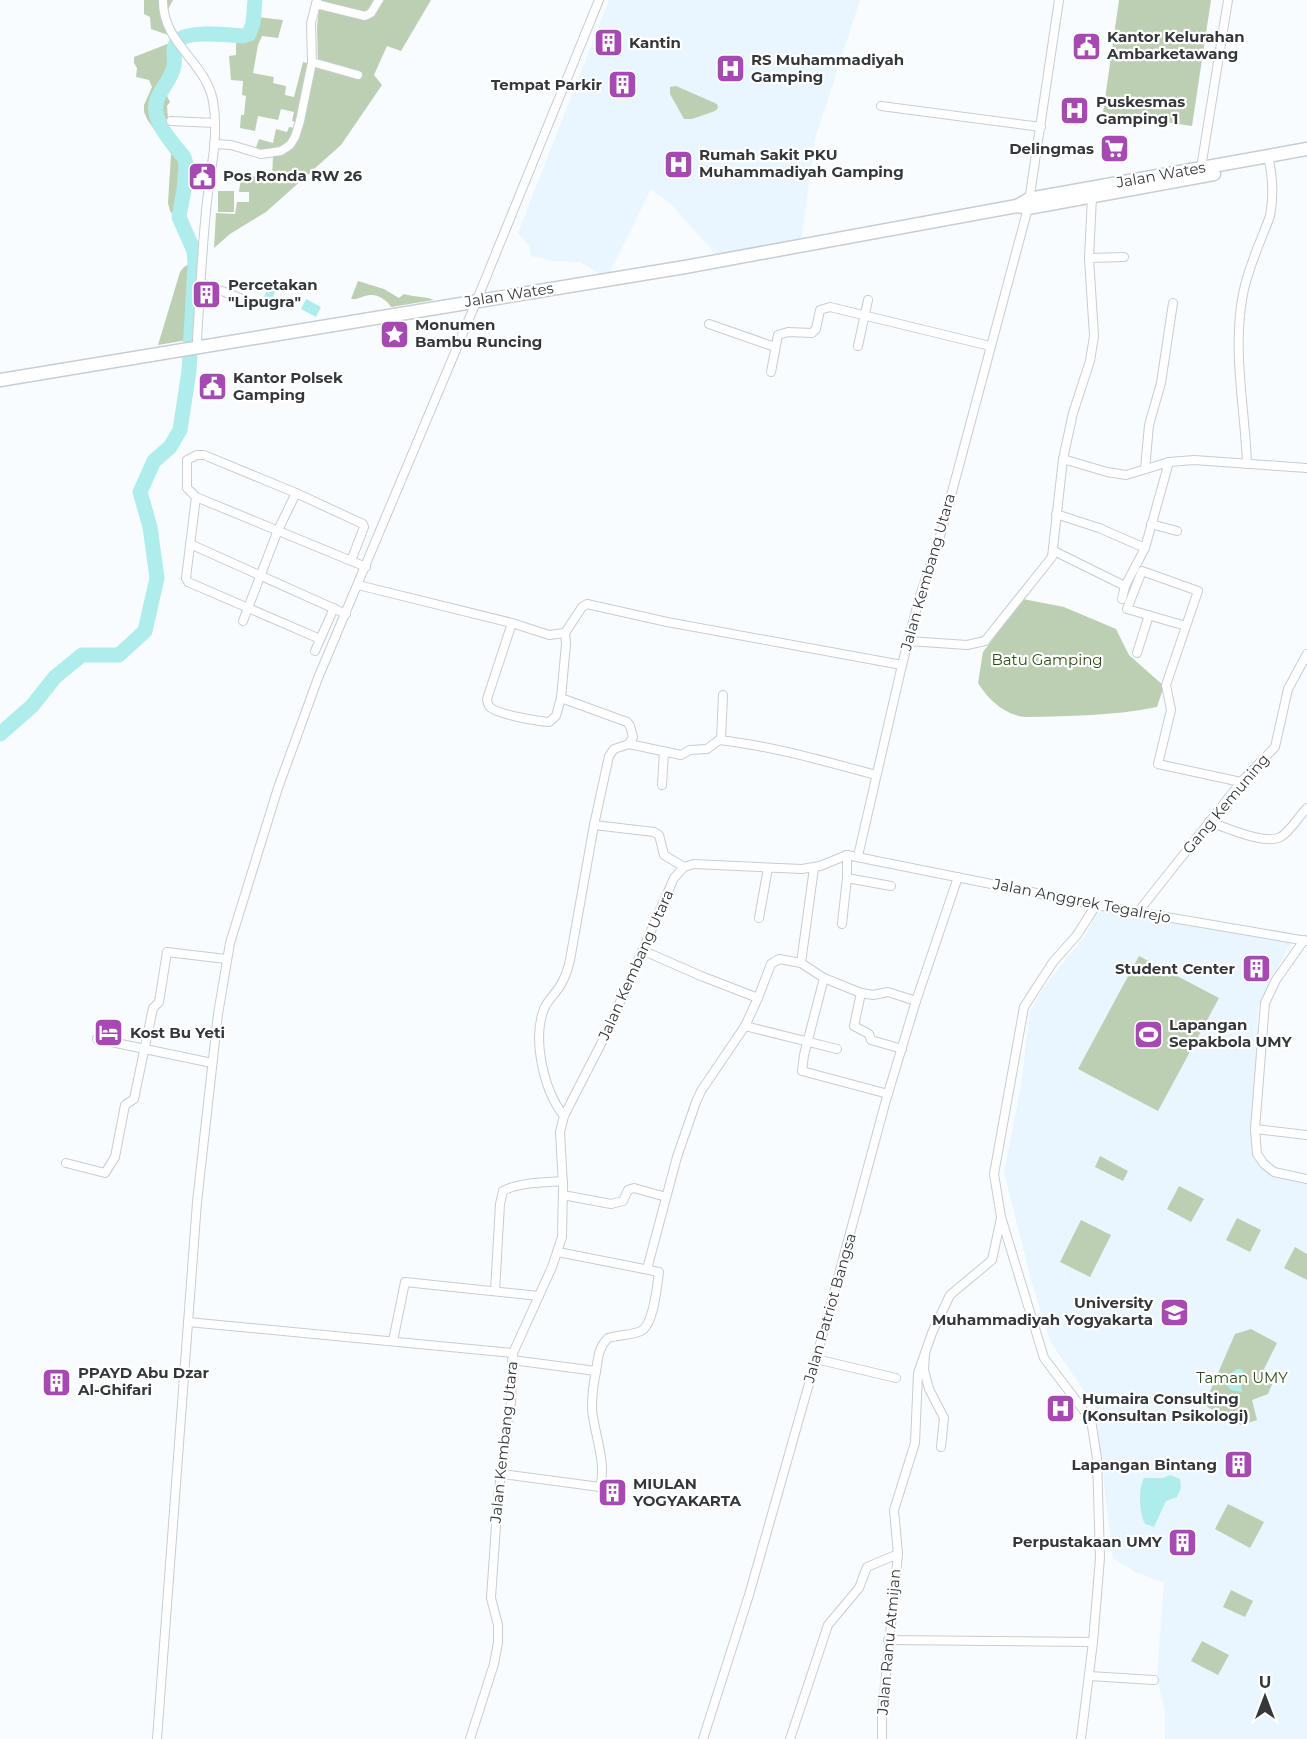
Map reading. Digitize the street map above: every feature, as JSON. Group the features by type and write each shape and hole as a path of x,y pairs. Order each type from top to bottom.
{"highway":[{"name":"Jalan Wates","path":"1025,205 1092,197 1269,160 1307,149"},
{"name":"Jalan Wates","path":"0,380 685,267 1025,205 1201,168 1307,157"}],"street":[{"path":"163,0 162,12 174,38 210,88 214,123 195,348"},
{"path":"214,144 261,154 281,151 290,146 300,121 312,62 311,23 316,2 365,16 371,13 379,0"},
{"path":"157,1739 197,1202 226,959 278,788 318,678 366,567 599,0"},
{"name":"Jalan Kembang Utara","path":"858,856 902,664 919,599 941,533 1025,205 1041,127 1059,0"},
{"path":"1201,168 1228,0"},
{"path":"312,62 358,75"},
{"path":"881,106 1041,127"},
{"path":"171,121 214,123"},
{"path":"1247,464 1239,358 1240,314 1243,292 1270,216 1273,191 1269,160"},
{"path":"909,641 967,645 985,641 1049,564 1054,551 1063,459 1073,413 1090,361 1094,336 1089,258 1092,197"},
{"path":"1089,258 1124,257"},
{"path":"201,283 240,298"},
{"path":"858,346 868,300"},
{"path":"1145,469 1149,425 1161,382 1173,303"},
{"path":"771,372 777,337 788,332 808,334 814,332 819,314 823,308 830,307 990,346"},
{"path":"709,324 775,347"},
{"path":"351,561 363,524 296,492 204,455 191,457 186,464 187,488 196,497 278,530 351,561 366,567"},
{"path":"1063,459 1126,476 1169,462 1194,459 1307,468"},
{"path":"1122,599 1125,586 1145,548 1169,462"},
{"path":"243,621 278,530 296,492"},
{"path":"196,497 186,578 188,582 320,639"},
{"path":"1056,514 1099,528 1145,548"},
{"path":"1152,524 1177,531"},
{"path":"190,544 346,614"},
{"path":"1054,551 1125,586"},
{"path":"1186,626 1127,609 1142,572 1198,591 1166,685 1171,710 1158,764 1241,782"},
{"path":"358,585 512,623 549,635 565,633"},
{"path":"512,623 487,699 488,705 494,710 549,722 556,716 561,698 565,633 582,607 587,604 667,622 902,664"},
{"path":"315,651 334,608"},
{"path":"1137,653 1149,615"},
{"name":"Gang Kemuning","path":"1138,912 1241,782 1275,746 1288,689 1307,654"},
{"path":"721,740 723,695"},
{"path":"561,698 627,722 633,736 629,744"},
{"path":"564,1116 557,1106 542,1067 539,1042 544,1010 564,980 570,960 594,825 609,756 614,750 629,744 684,754 690,750 707,749 715,741 721,740 795,753 876,775"},
{"path":"662,785 664,752"},
{"path":"1209,822 1262,839 1273,840 1282,836 1307,808"},
{"path":"594,825 654,832 659,835 664,855 684,867 694,864 814,868 847,855 858,856"},
{"path":"842,924 847,855"},
{"name":"Jalan Anggrek Tegalrejo","path":"858,856 1096,905 1306,941"},
{"name":"Jalan Kembang Utara","path":"470,1739 494,1664 498,1643 498,1625 491,1598 498,1496 511,1402 513,1357 558,1252 562,1237 560,1132 564,1116 644,951 674,878 684,867"},
{"path":"759,918 768,868"},
{"path":"801,963 814,868"},
{"name":"Jalan Patriot Bangsa","path":"703,1739 749,1596 888,1094 916,1001 958,877"},
{"path":"847,878 891,886"},
{"path":"1081,1739 1093,1642 1100,1558 1097,1458 1091,1420 1044,1358 1001,1216 994,1172 1024,1007 1053,962 1077,935 1096,905"},
{"path":"1306,941 1276,980 1264,1004 1255,1129 1257,1154 1264,1164 1274,1172 1307,1179"},
{"path":"644,951 758,998"},
{"path":"68,1163 104,1173 115,1157 125,1105 134,1099 153,1008 159,1002 167,952 226,959"},
{"path":"647,1269 686,1131 701,1091 745,1026 773,962 779,959 801,963 824,978 861,993 873,995 888,992 916,1001"},
{"path":"824,978 802,1066 804,1072 888,1094"},
{"path":"861,993 854,1026 870,1034 871,1040 902,1049"},
{"path":"745,1026 837,1050"},
{"path":"97,1039 212,1063"},
{"path":"1255,1129 1307,1135"},
{"path":"495,1291 500,1204 503,1191 517,1186 562,1181"},
{"path":"562,1195 613,1204 623,1201 628,1190 634,1188 666,1197"},
{"path":"941,1447 944,1418 929,1389 924,1370 925,1353 950,1295 992,1260 1001,1216"},
{"path":"502,1474 585,1487 600,1487 601,1464 592,1410 592,1390 598,1353 608,1338 641,1331 647,1327 649,1322 659,1272 558,1252"},
{"path":"393,1341 405,1282 539,1296"},
{"path":"188,1322 393,1341 596,1371"},
{"name":"Jalan Ranu Atmijan","path":"882,1739 882,1715 897,1550 894,1510 915,1443 917,1383 925,1353"},
{"path":"816,1359 896,1378"},
{"path":"790,1739 828,1624 859,1588 867,1567 897,1550"},
{"path":"888,1640 1093,1642"},
{"path":"1089,1676 1154,1680"}],"shaded area":[{"name":"Rumah Sakit PKU Muhammadiyah Gamping","path":"609,0 860,0 815,139 801,241 719,258 673,206 651,189 607,278 580,262 553,261 531,256 529,246 518,233"},
{"name":"University Muhammadiyah Yogyakarta","path":"1099,909 1291,942 1258,1007 1259,1046 1254,1153 1257,1163 1272,1176 1307,1182 1307,1739 1165,1739 1165,1711 1157,1679 1164,1583 1133,1571 1113,1558 1095,1407 1050,1341 1032,1283 1004,1173 1021,1085 1030,1011 1044,987 1085,936"}],"green space":[{"path":"144,0 173,0 166,13 174,33 168,35 151,29 150,17 144,14"},
{"path":"320,0 431,0 401,51 387,46 374,75 382,85 341,145 266,212 230,234 214,248 216,213 235,214 237,202 249,202 249,192 239,192 241,176 272,177 273,156 242,153 241,151 255,150 259,139 273,143 276,129 287,132 289,127 294,128 296,122 292,121 294,112 281,109 278,120 258,116 255,131 240,128 246,96 242,95 243,81 231,80 229,56 236,55 236,38 246,37 252,33 258,17 283,20 278,38 262,36 253,73 274,77 273,83 286,86 285,95 294,97 303,62 318,66 317,27"},
{"path":"1119,0 1211,0 1192,126 1103,113"},
{"path":"170,43 173,61 165,80 170,102 167,106 168,119 159,120 195,168 194,178 188,179 184,205 176,219 168,203 171,154 144,112 144,105 152,87 149,80 136,77 137,68 134,63 134,57"},
{"path":"676,86 717,104 718,108 692,119 684,119 670,94 670,87"},
{"path":"218,191 234,191 234,212 218,212"},
{"path":"192,262 187,340 158,345 180,272"},
{"path":"358,281 384,289 399,298 404,294 434,300 391,307 385,300 373,295 351,299"},
{"name":"Batu Gamping","path":"1023,599 1064,607 1116,629 1129,655 1164,686 1157,707 1108,714 1026,717 1011,714 998,706 978,683 983,652"},
{"name":"Lapangan Sepakbola UMY","path":"1139,956 1219,998 1158,1111 1078,1069"},
{"path":"1100,1156 1128,1171 1123,1181 1095,1167"},
{"path":"1179,1186 1204,1199 1191,1222 1167,1209"},
{"path":"1237,1218 1261,1230 1250,1252 1226,1240"},
{"path":"1081,1220 1111,1235 1090,1277 1060,1262"},
{"path":"1295,1247 1307,1254 1307,1280 1284,1268"},
{"name":"Taman UMY","path":"1251,1329 1277,1343 1264,1369 1273,1382 1268,1394 1252,1400 1257,1420 1241,1425 1204,1405 1235,1334"},
{"path":"1228,1504 1264,1522 1250,1548 1215,1529"},
{"path":"1231,1590 1253,1601 1245,1617 1223,1607"},
{"path":"1202,1641 1229,1655 1218,1675 1191,1661"}],"water":[{"path":"269,284 277,287 271,302 263,299"},
{"path":"306,299 321,307 316,317 301,309"},
{"path":"1237,1369 1245,1373 1240,1381 1242,1392 1231,1390 1228,1387 1230,1374"},
{"path":"1170,1475 1180,1479 1181,1488 1177,1497 1166,1501 1154,1527 1145,1524 1140,1501 1144,1478 1163,1478"}],"waterway":[{"path":"0,734 32,706 55,677 82,655 119,655 145,631 157,578 150,527 140,492 154,461 170,447 180,430 189,371 195,264 194,251 179,217 186,164 184,157 158,120 156,103 173,70 176,43 191,35 243,36 249,34 253,23 255,0"}],"place":[{"name":"Kantin","path":"608,43"},
{"name":"Kantor Kelurahan Ambarketawang","path":"1086,46"},
{"name":"RS Muhammadiyah Gamping","path":"730,69"},
{"name":"Tempat Parkir","path":"623,85"},
{"name":"Puskesmas Gamping 1","path":"1075,111"},
{"name":"Delingmas","path":"1115,149"},
{"name":"Rumah Sakit PKU Muhammadiyah Gamping","path":"678,164"},
{"name":"Pos Ronda RW 26","path":"202,176"},
{"name":"Percetakan \"Lipugra\"","path":"207,294"},
{"name":"Monumen Bambu Runcing","path":"394,334"},
{"name":"Kantor Polsek Gamping","path":"212,387"},
{"name":"Student Center","path":"1256,969"},
{"name":"Kost Bu Yeti","path":"109,1033"},
{"name":"Lapangan Sepakbola UMY","path":"1148,1034"},
{"name":"University Muhammadiyah Yogyakarta","path":"1174,1312"},
{"name":"PPAYD Abu Dzar Al-Ghifari","path":"57,1382"},
{"name":"Humaira Consulting (Konsultan Psikologi)","path":"1061,1408"},
{"name":"Lapangan Bintang","path":"1238,1465"},
{"name":"MIULAN YOGYAKARTA","path":"612,1493"},
{"name":"Perpustakaan UMY","path":"1183,1542"}]}
